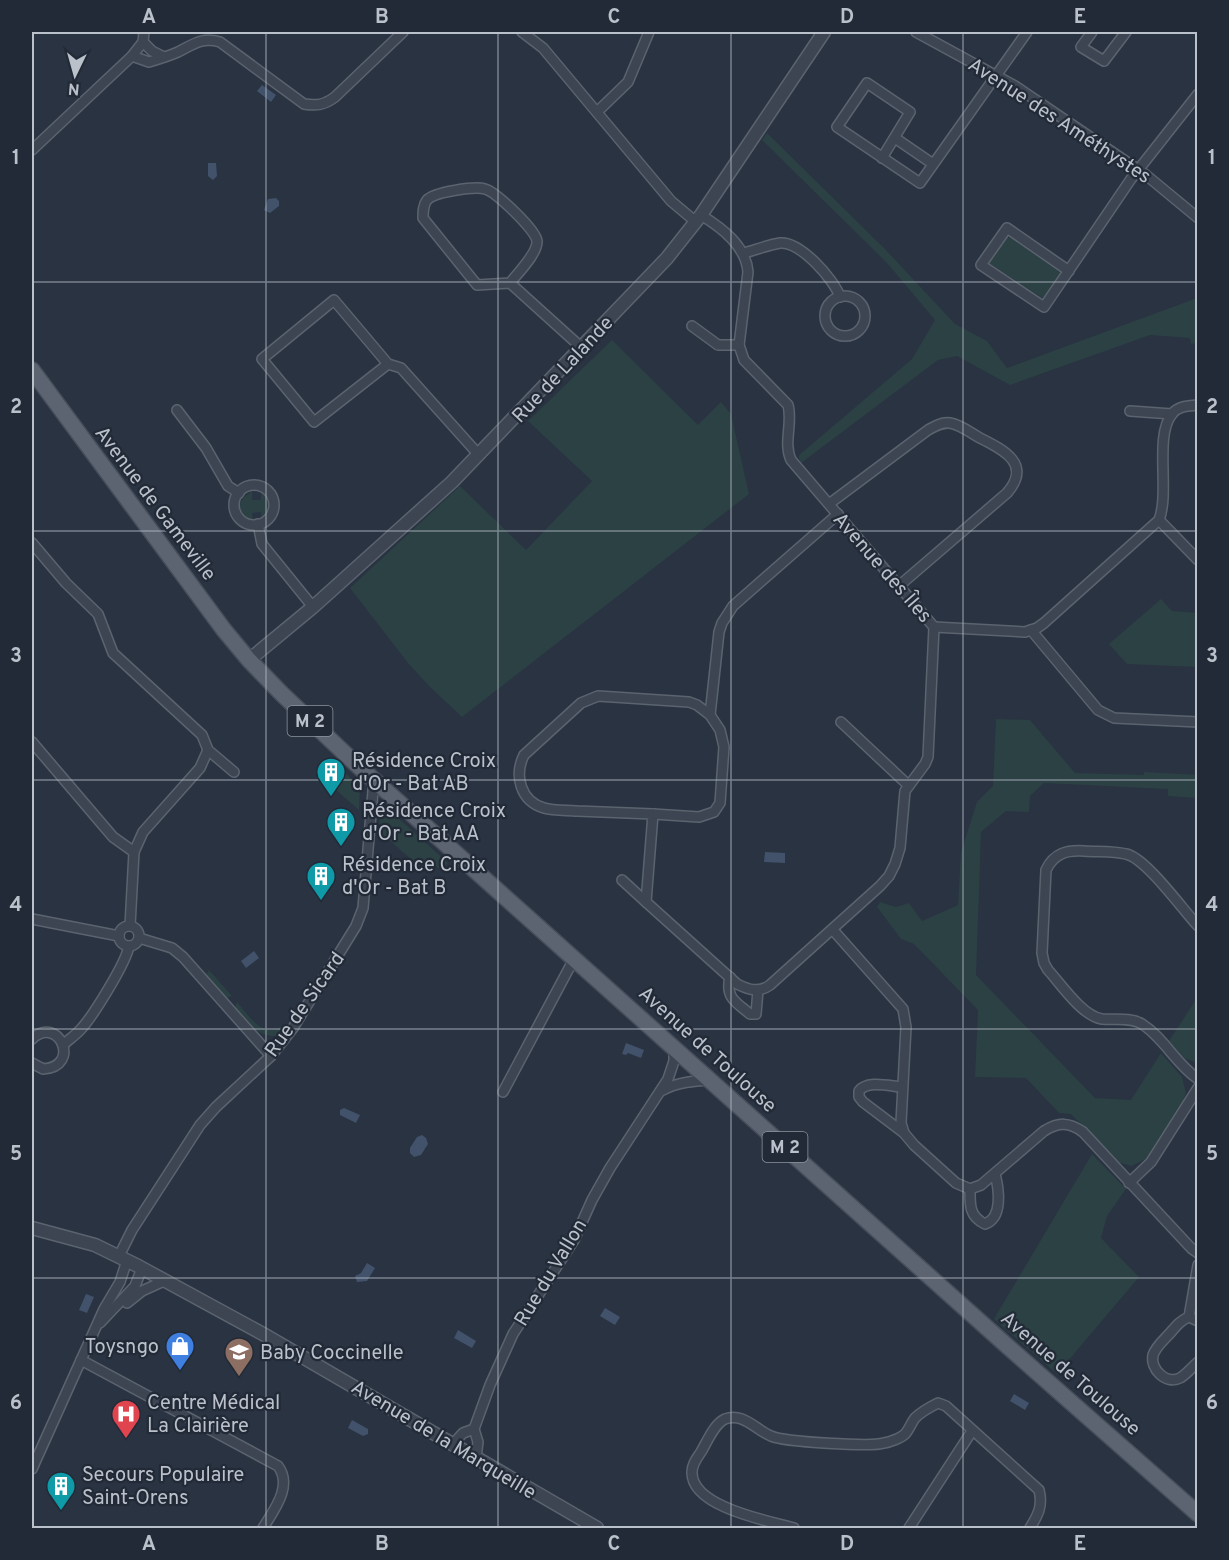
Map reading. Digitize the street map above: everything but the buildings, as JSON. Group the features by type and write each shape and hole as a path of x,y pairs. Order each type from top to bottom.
{"main road":[{"name":"Avenue de Gameville","path":"32,370 224,630 249,660"},
{"name":"Avenue de Toulouse","path":"249,660 288,700 374,778 1197,1513"}],"street":[{"path":"32,150 132,56 143,42 144,32"},
{"path":"132,56 149,63 196,41 207,39 220,42 304,104 315,105 326,104 335,97 403,32"},
{"path":"522,32 543,48 671,201 723,231 744,253 748,272 739,345 718,345 692,326"},
{"path":"597,112 628,82 649,32"},
{"name":"Rue de Lalande","path":"249,660 409,523 479,455 668,258 698,218 824,32"},
{"name":"Avenue des Améthystes","path":"916,32 996,76 1138,170 1197,218"},
{"path":"882,158 910,112 867,83 837,127 882,158 920,183 1027,32"},
{"path":"1092,32 1081,47 1104,61 1126,32"},
{"path":"143,42 152,51 164,57"},
{"path":"1069,271 1007,228 981,265 1044,307 1069,271 1138,170 1197,97"},
{"path":"895,138 933,164"},
{"path":"510,283 535,251 537,241 533,232 486,189 436,194 428,199 424,207 423,218 477,285 510,283 582,348"},
{"path":"744,253 781,243 796,245 836,284 840,297"},
{"path":"849,296 858,301 865,310 865,320 860,329 853,334 836,333 826,321 825,314 830,303 840,297 849,296"},
{"path":"388,364 315,422 262,359 334,300 388,364 401,368 479,455"},
{"name":"Avenue des Îles","path":"739,345 744,360 788,405 790,413 788,455 794,466 900,585 934,627 928,757 920,772 908,785 903,800 900,848 892,870 880,886 833,930 770,985 758,990"},
{"path":"934,627 1017,632 1031,630 1044,623 1159,520 1163,504 1164,433 1172,414 1182,407 1197,405"},
{"path":"177,410 206,448 228,486 239,493"},
{"path":"1130,411 1172,414"},
{"path":"829,504 928,430 943,423 952,423 962,427 1005,451 1011,457 1016,464 1016,479 1007,493 900,585"},
{"path":"248,486 259,486 269,491 272,496 273,512 266,521 258,524 244,522 237,514 234,503 239,493 248,486"},
{"path":"710,715 719,632 726,614 838,514"},
{"path":"1159,520 1197,560"},
{"path":"258,524 262,544 313,606"},
{"path":"32,543 66,583 98,614 113,653 202,735 208,750 234,772"},
{"path":"1031,630 1098,710 1106,715 1114,718 1197,722"},
{"path":"598,696 680,701 697,705 710,715 720,730 724,747 721,798 718,808 708,815 699,817 543,808 527,796 520,786 519,765 524,755 581,703 598,696"},
{"path":"841,722 908,785"},
{"path":"32,742 113,837 134,852"},
{"path":"130,926 134,852 143,832 200,768 208,750"},
{"name":"Rue de Sicard","path":"32,1469 109,1299 120,1282 123,1258 132,1230 200,1125 271,1056 293,1028 356,926 363,908 374,778"},
{"path":"646,902 653,814"},
{"path":"1197,926 1146,866 1127,854 1070,850 1058,854 1050,861 1046,870 1042,953 1048,970 1093,1017 1140,1022 1150,1030 1187,1072 1197,1079"},
{"path":"622,880 730,977 744,988 758,990 756,1014 750,1014 730,996 728,985 730,977"},
{"path":"32,919 119,936"},
{"path":"130,926 138,931 139,938 135,945 129,946 121,942 119,936 123,929 130,926"},
{"path":"833,930 903,1009 906,1027 900,1123 904,1133"},
{"path":"139,938 172,948 183,957 271,1056"},
{"path":"63,1045 82,1028 118,973 129,946"},
{"path":"503,1092 574,957"},
{"path":"32,1039 38,1034 49,1032 55,1035 63,1045 63,1056 56,1066 43,1069 32,1063"},
{"name":"Rue du Vallon","path":"476,1458 478,1442 474,1429 490,1384 513,1334 574,1240 606,1174 661,1091 672,1068 674,1047"},
{"path":"661,1091 672,1085 711,1080"},
{"path":"902,1087 869,1085 862,1087 859,1097 904,1133 956,1183 970,1189 981,1185 1044,1131 1054,1125 1064,1123 1083,1132 1197,1253"},
{"path":"1129,1183 1151,1161 1197,1088"},
{"path":"970,1189 970,1209 973,1216 985,1224 994,1220 998,1210 998,1184 995,1174"},
{"name":"Avenue de la Marqueille","path":"32,1228 95,1245 142,1268 263,1334 597,1528"},
{"path":"1197,1264 1193,1319 1182,1320 1157,1347 1153,1355 1153,1365 1157,1372 1172,1380 1179,1378 1197,1362"},
{"path":"97,1327 135,1286 142,1268"},
{"path":"108,1316 142,1291 164,1281"},
{"path":"81,1360 278,1466 282,1471 285,1485 262,1528"},
{"path":"794,1528 741,1514 720,1505 698,1489 693,1481 694,1462 718,1424 725,1419 744,1419 771,1436 794,1441 882,1444 905,1434 915,1418 938,1403 946,1406 1039,1490 1042,1500 1040,1512 1030,1528"},
{"path":"453,1444 463,1433 474,1429"},
{"path":"909,1528 972,1431"}],"green space":[{"path":"767,133 885,249 955,324 987,341 1007,368 1197,298 1197,343 1191,344 1190,338 1150,335 1010,385 957,356 938,360 801,463 798,456 912,359 935,320 887,263 762,140"},
{"path":"1006,238 1011,238 1061,273 1044,299 989,263"},
{"path":"612,340 698,425 721,402 731,414 749,494 462,717 408,663 350,588 460,486 526,550 592,481 528,421"},
{"path":"252,491 252,500 261,500 261,492 270,501 270,513 262,521 261,512 252,513 253,522 244,518 239,509 242,499"},
{"path":"1161,599 1172,611 1197,613 1197,667 1127,664 1109,644"},
{"path":"996,719 1030,720 1075,773 1144,775 1144,772 1197,775 1197,798 1168,796 1168,789 1044,783 1030,796 1029,812 1006,811 981,832 976,975 1095,1098 1131,1100 1161,1053 1182,1077 1186,1093 1183,1102 1148,1158 1131,1166 1117,1162 1071,1114 1059,1113 1026,1078 975,1077 978,1010 914,944 901,939 877,907 880,902 896,907 909,903 922,921 958,905 961,852 977,802 993,786"},
{"path":"340,768 360,787 359,810 327,782"},
{"path":"386,807 448,863 445,866 445,873 429,861 422,869 387,838 378,838 380,809"},
{"path":"209,970 232,996 226,998 206,975"},
{"path":"1197,998 1197,1063 1184,1058 1169,1041"},
{"path":"237,1002 252,1020 264,1028 277,1029 285,1024 276,1036 263,1034 252,1027 235,1008"},
{"path":"1092,1154 1126,1189 1107,1216 1101,1238 1139,1277 1057,1374 994,1319"}],"water":[{"path":"262,85 276,95 271,102 257,91"},
{"path":"208,163 216,163 217,176 213,180 208,176"},
{"path":"276,198 279,206 270,213 264,210 268,199"},
{"path":"765,852 785,853 785,863 764,862"},
{"path":"254,951 259,958 246,968 241,961"},
{"path":"626,1043 644,1050 641,1058 628,1053 622,1054"},
{"path":"344,1108 360,1115 356,1123 340,1115 340,1110"},
{"path":"422,1135 428,1144 421,1155 414,1157 410,1153 410,1148 417,1137"},
{"path":"367,1263 375,1268 367,1281 357,1282 355,1276 361,1273"},
{"path":"86,1294 94,1297 87,1313 79,1310"},
{"path":"605,1308 620,1317 615,1325 600,1316"},
{"path":"458,1330 476,1341 472,1348 454,1338"},
{"path":"1014,1394 1029,1403 1025,1410 1010,1401"},
{"path":"352,1420 368,1429 368,1434 363,1436 348,1428"}],"place":[{"name":"Résidence Croix d'Or - Bat AB","path":"331,798"},
{"name":"Résidence Croix d'Or - Bat AA","path":"341,848"},
{"name":"Résidence Croix d'Or - Bat B","path":"321,902"},
{"name":"Toysngo","path":"180,1372"},
{"name":"Baby Coccinelle","path":"239,1378"},
{"name":"Centre Médical La Clairière","path":"126,1440"},
{"name":"Secours Populaire Saint-Orens","path":"61,1512"}]}
